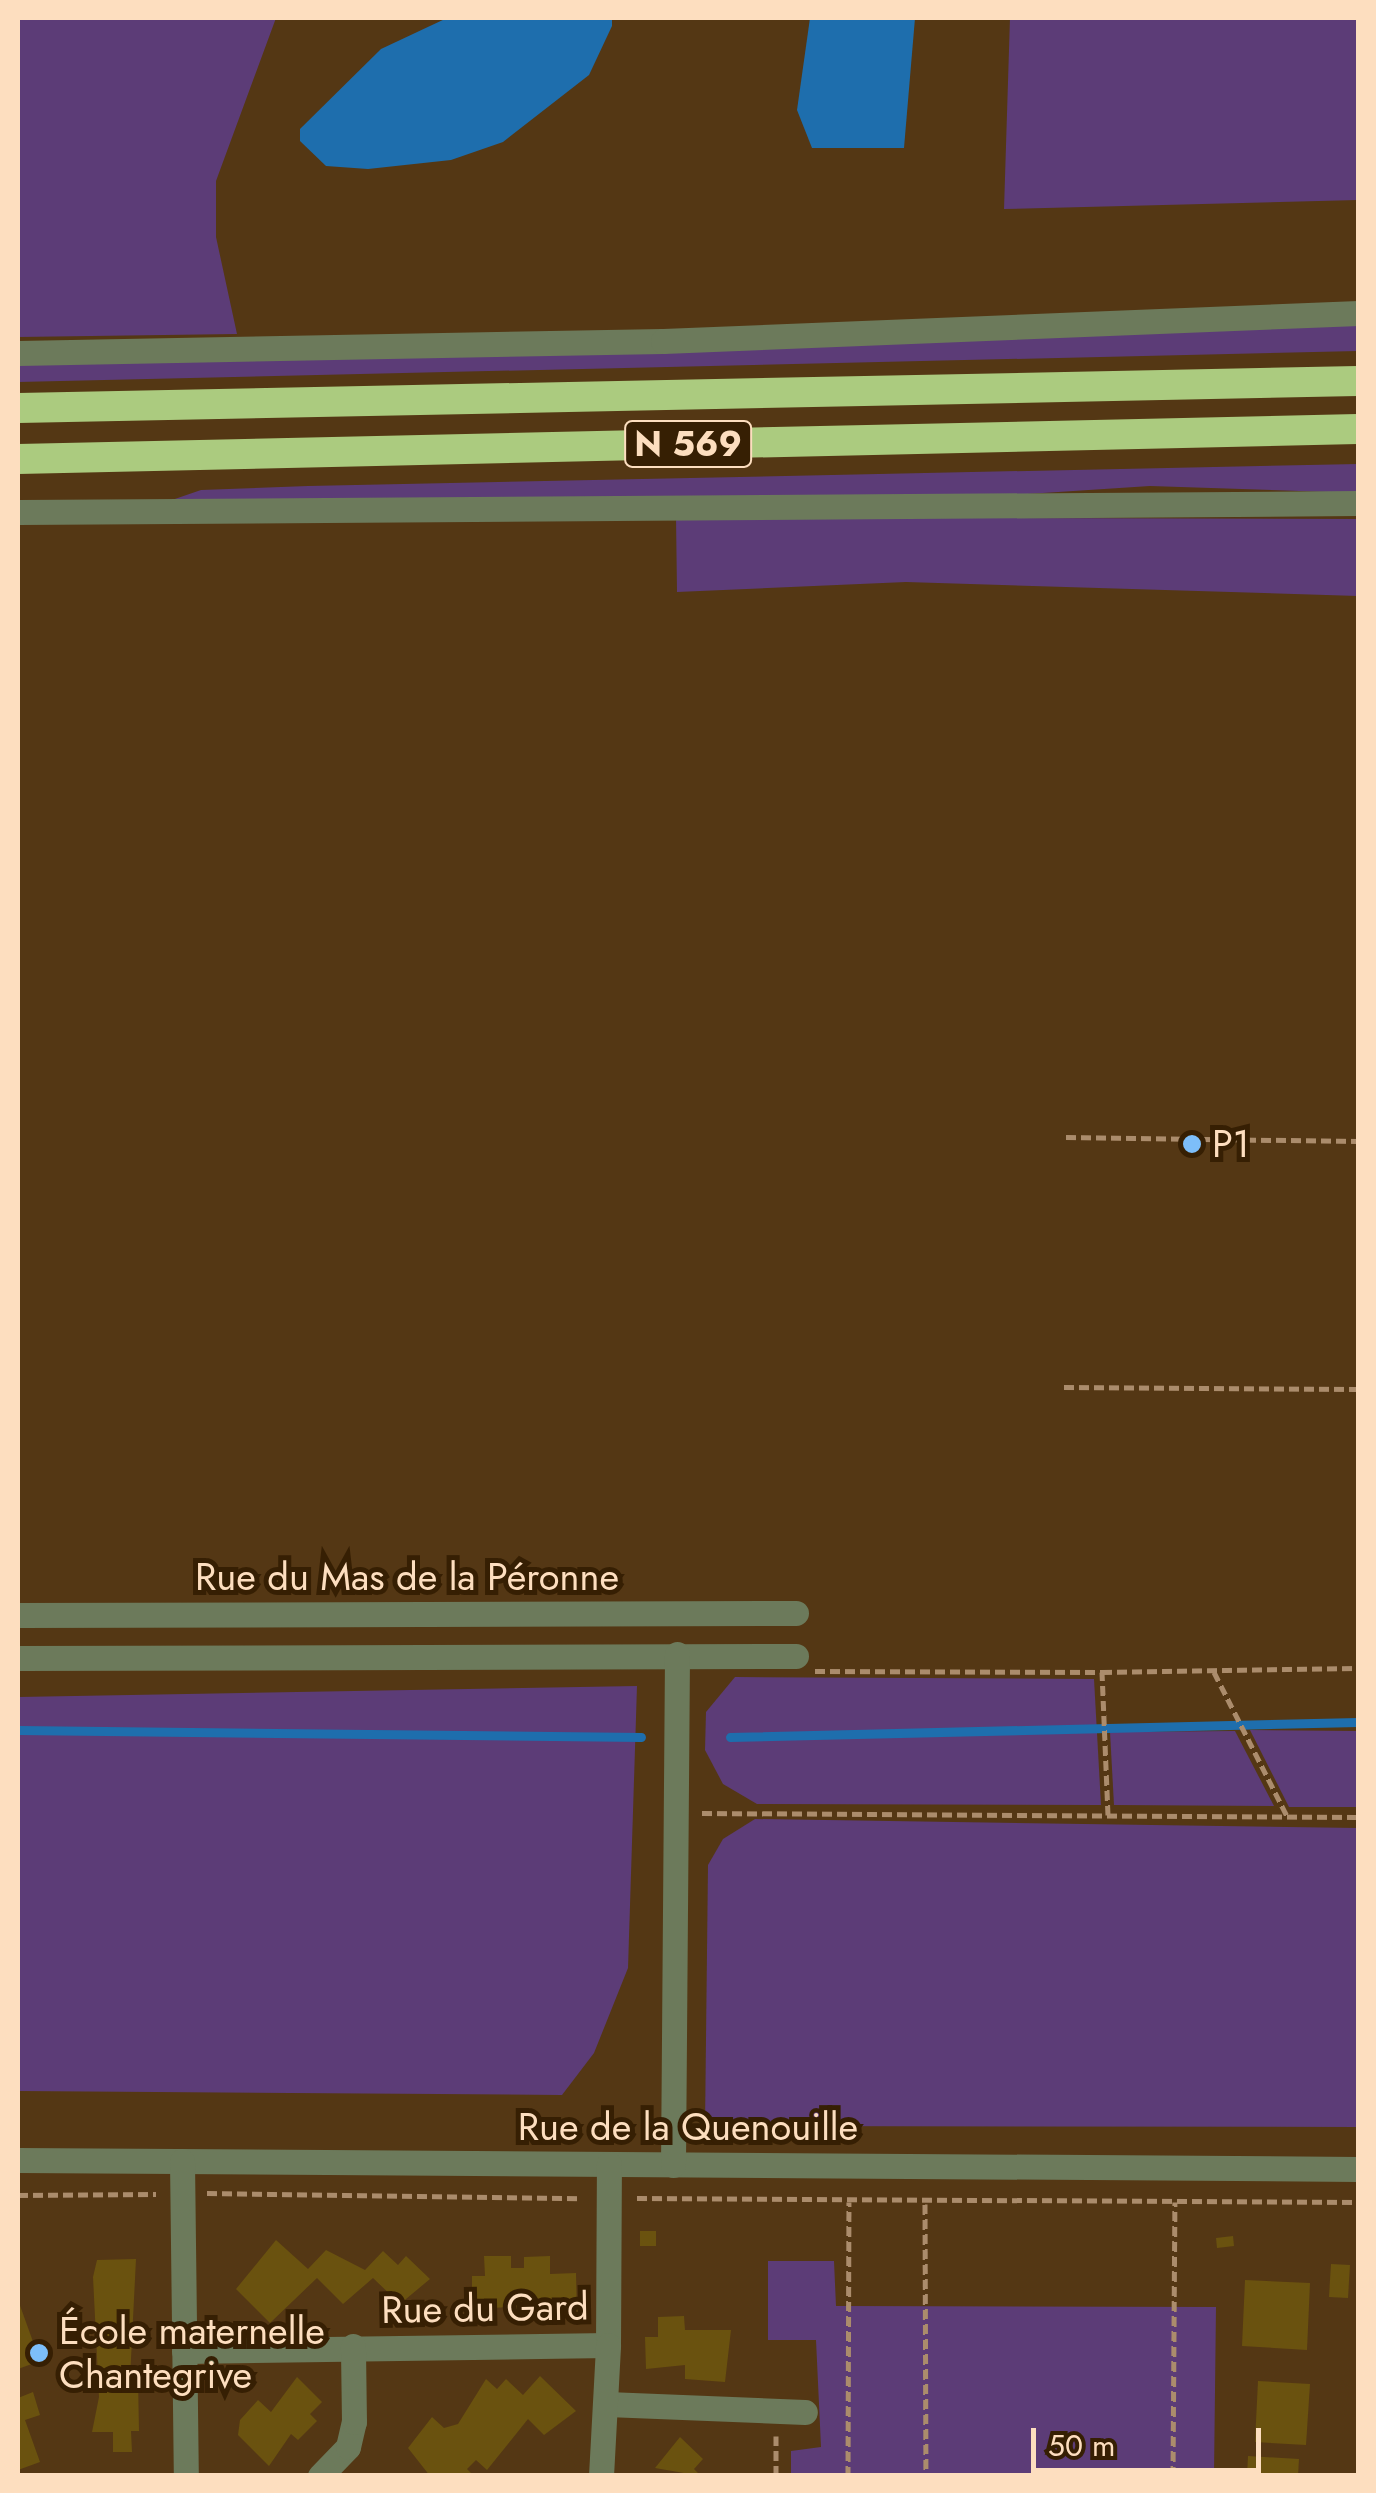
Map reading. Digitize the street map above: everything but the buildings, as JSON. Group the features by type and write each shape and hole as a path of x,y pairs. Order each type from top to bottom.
{"highway":[{"name":"N 569","path":"18,408 1358,380"},
{"name":"N 569","path":"18,459 1358,428"}],"street":[{"path":"18,353 664,340 1358,312"},
{"path":"18,512 1358,503"},
{"name":"Rue du Mas de la Péronne","path":"18,1615 796,1614"},
{"path":"673,2165 678,1654"},
{"name":"Rue du Mas de la Péronne","path":"18,1658 796,1656"},
{"name":"Rue de la Quenouille","path":"18,2160 1358,2170"},
{"path":"182,2161 186,2476"},
{"name":"Rue du Gard","path":"184,2350 608,2345 609,2164"},
{"path":"601,2476 608,2345"},
{"path":"320,2476 348,2447 354,2422 354,2346"},
{"path":"607,2404 805,2412"}],"path":[{"path":"1066,1138 1358,1141"},
{"path":"1064,1387 1358,1389"},
{"path":"1108,1814 1102,1672 1358,1668"},
{"path":"1214,1671 1287,1816"},
{"path":"698,1813 1358,1817"},
{"path":"1173,2476 1176,2169"},
{"path":"18,2195 160,2194"},
{"path":"206,2194 592,2198"},
{"path":"626,2198 926,2203 1358,2202"},
{"path":"848,2476 849,2202"},
{"path":"926,2203 926,2476"},
{"path":"775,2413 776,2476"}],"shaded area":[{"path":"18,18 276,18 216,181 216,237 237,334 18,337"},
{"path":"1010,18 1358,18 1358,200 1004,209"},
{"path":"1358,322 1358,351 18,382 18,362"},
{"path":"1358,464 1358,493 1150,486 997,496 169,501 201,490 308,486"},
{"path":"676,517 1358,519 1358,596 906,582 677,592"},
{"path":"735,1677 1094,1679 1101,1805 757,1804 723,1784 705,1750 706,1712"},
{"path":"637,1686 628,1968 594,2053 562,2095 18,2091 18,1697"},
{"path":"1250,1730 1358,1731 1358,1807 1289,1807"},
{"path":"1235,1731 1274,1806 1114,1805 1110,1732"},
{"path":"755,1819 1358,1828 1358,2127 705,2126 708,1865 723,1839"},
{"path":"768,2261 834,2261 836,2306 1216,2307 1214,2475 791,2475 791,2451 821,2447 816,2340 768,2340"}],"water":[{"path":"447,18 612,18 612,26 589,75 503,142 451,160 368,169 326,166 300,141 300,129 381,49"},
{"path":"810,18 915,18 904,148 812,148 797,110"}],"waterway":[{"path":"730,1737 1358,1722"},
{"path":"18,1730 641,1737"}],"place":[{"name":"P1","path":"1192,1144"},
{"name":"École maternelle Chantegrive","path":"39,2353"}]}
